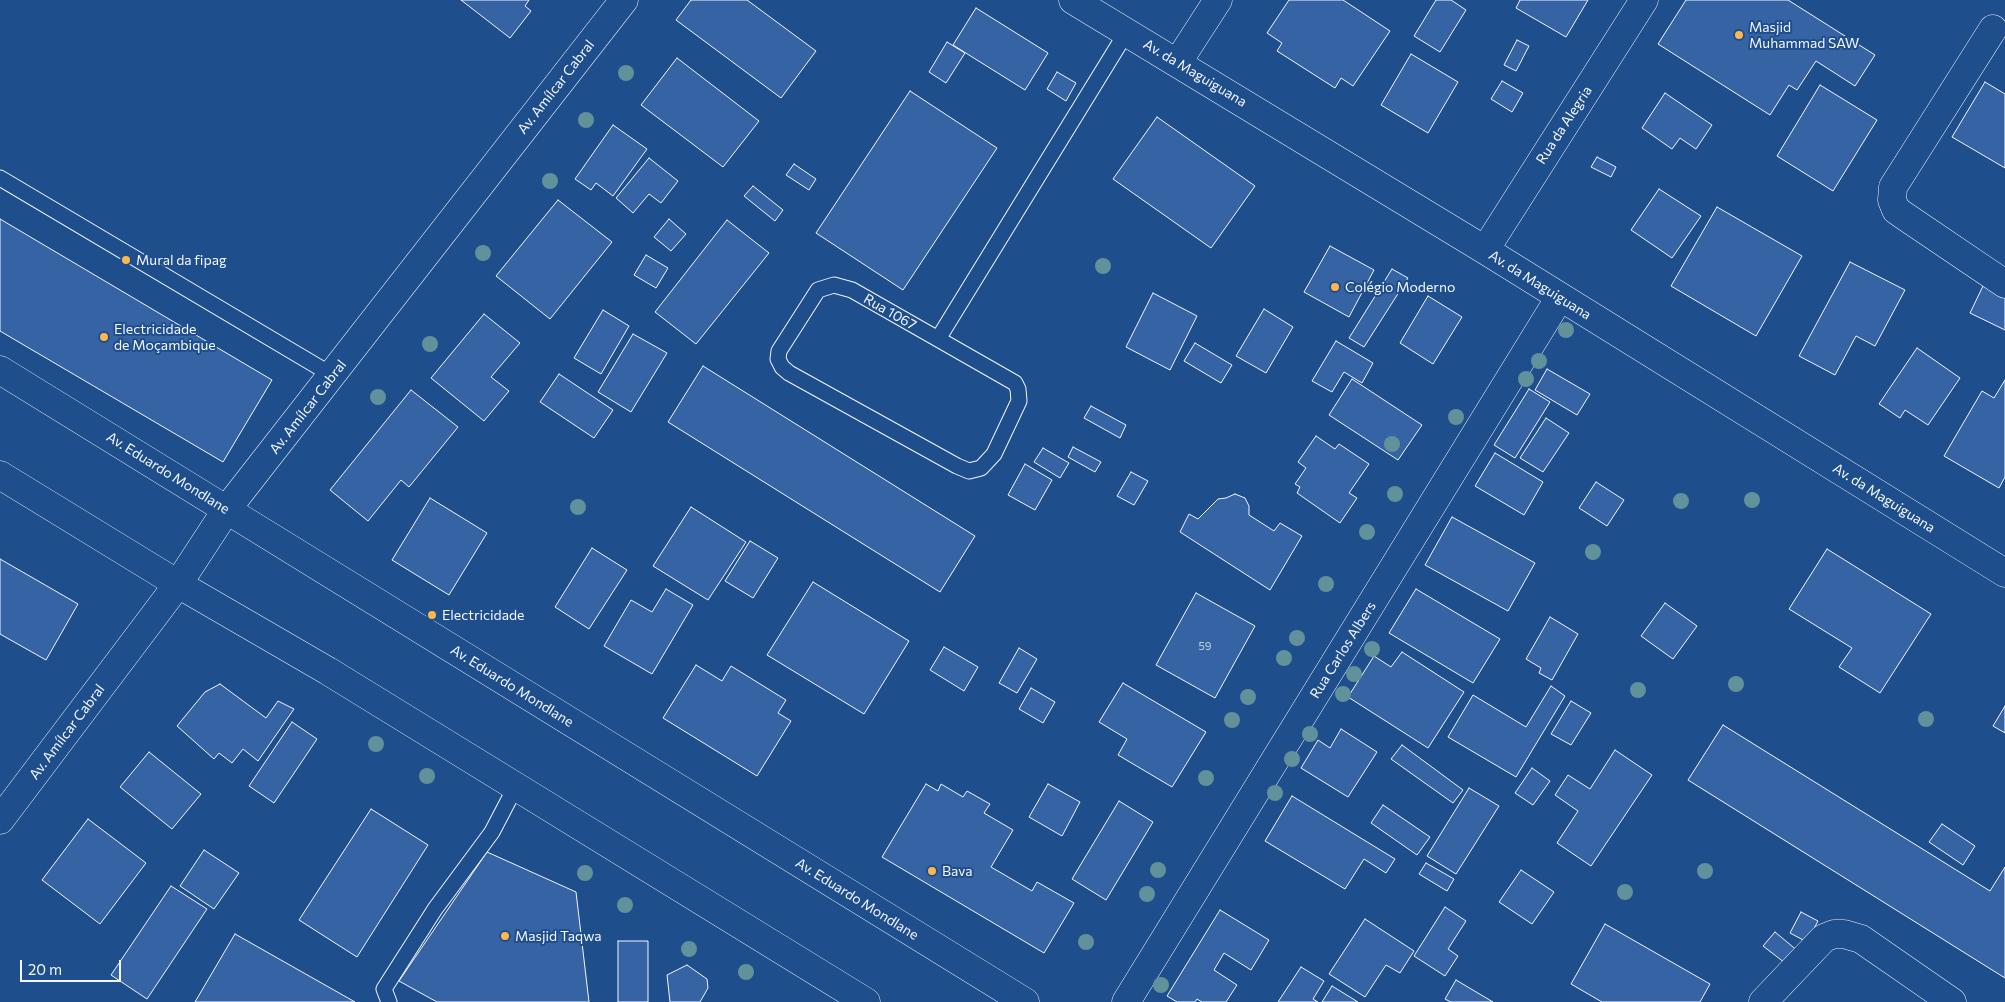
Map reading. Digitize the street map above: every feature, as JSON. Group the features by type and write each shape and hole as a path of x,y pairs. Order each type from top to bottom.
{"street":[{"name":"Av. Amílcar Cabral","path":"0,820 178,584 227,509 624,0"},
{"name":"Av. da Maguiguana","path":"1073,0 1485,250 2005,573"},
{"path":"1178,62 1218,0"},
{"name":"Rua da Alegria","path":"1485,250 1644,0"},
{"path":"2001,26 1893,187 1892,200 1896,210 2005,284"},
{"name":"Rua Carlos Albers","path":"1126,1002 1560,297"},
{"name":"Av. Eduardo Mondlane","path":"0,370 1025,1002"},
{"path":"0,475 178,584 328,671 866,1002"},
{"path":"1763,1002 1824,938 1834,934 1844,934 1861,939 1952,1002"}],"lane":[{"path":"938,339 1126,33"},
{"path":"0,178 332,375"},
{"name":"Rua 1067","path":"834,285 852,290 938,339 1015,383 1018,389 1019,400 994,454 981,468 969,471 957,466 789,372 782,367 778,359 779,351 818,290 834,285"},
{"path":"389,1002 384,989 435,908 492,832 516,786"}],"building":[{"path":"461,0 529,0 525,6 531,11 510,38"},
{"path":"691,0 747,0 816,51 781,98 676,20"},
{"path":"1289,0 1343,0 1390,31 1353,86 1341,78 1335,88 1277,51 1282,43 1267,33"},
{"path":"1436,0 1451,0 1466,10 1440,52 1414,36"},
{"path":"1520,0 1588,0 1566,37 1516,8"},
{"path":"1686,0 1788,0 1875,55 1855,86 1816,61 1797,90 1789,85 1770,115 1658,44"},
{"path":"976,8 1048,53 1025,90 953,45"},
{"path":"1517,40 1529,46 1516,71 1504,65"},
{"path":"947,42 965,53 946,83 929,72"},
{"path":"1411,54 1458,82 1428,133 1381,105"},
{"path":"677,58 759,121 723,167 641,105"},
{"path":"1057,72 1076,83 1066,101 1047,89"},
{"path":"1502,81 1523,93 1512,112 1491,99"},
{"path":"1985,82 2005,94 2005,168 1952,137"},
{"path":"1820,85 1877,120 1833,191 1777,156"},
{"path":"910,91 997,148 903,290 816,233"},
{"path":"1665,93 1712,125 1696,149 1680,138 1672,149 1642,128"},
{"path":"1157,117 1255,186 1211,248 1113,179"},
{"path":"613,125 647,149 613,196 596,183 591,190 575,179"},
{"path":"1597,157 1616,167 1611,177 1591,167"},
{"path":"649,158 678,181 661,203 649,194 633,213 616,198"},
{"path":"794,164 816,179 809,190 786,175"},
{"path":"753,186 783,210 775,221 744,196"},
{"path":"1659,189 1701,216 1672,258 1631,230"},
{"path":"558,200 612,242 550,319 496,276"},
{"path":"1717,207 1802,256 1756,336 1671,286"},
{"name":"Electricidade de Moçambique","path":"0,219 272,380 223,462 0,331"},
{"path":"669,219 686,234 671,251 654,237"},
{"path":"727,220 769,253 696,344 655,312"},
{"path":"1330,246 1374,270 1349,317 1304,292"},
{"path":"646,255 668,268 656,288 634,275"},
{"path":"1850,262 1905,290 1875,346 1856,336 1835,375 1799,356"},
{"path":"1392,269 1408,278 1364,347 1349,338"},
{"path":"1983,286 2005,296 2005,330 1970,313"},
{"path":"1153,293 1197,316 1170,370 1126,347"},
{"path":"1428,296 1462,317 1433,364 1400,343"},
{"path":"1264,309 1293,327 1266,373 1236,356"},
{"path":"603,310 629,326 601,374 574,358"},
{"path":"484,314 520,343 491,377 509,391 484,421 431,378"},
{"path":"633,334 667,353 631,412 598,392"},
{"path":"1336,341 1373,363 1362,383 1344,372 1332,392 1312,381"},
{"path":"1195,343 1232,365 1221,383 1184,361"},
{"path":"1917,348 1960,378 1928,425 1905,410 1900,418 1879,404"},
{"path":"703,366 975,536 940,592 668,422"},
{"path":"1547,369 1590,394 1577,415 1535,390"},
{"path":"559,374 613,410 594,438 540,402"},
{"path":"1352,379 1422,425 1398,460 1329,415"},
{"path":"2005,380 2005,477 1999,488 1944,456 1982,391 1994,398"},
{"path":"1529,389 1550,402 1515,458 1494,445"},
{"path":"411,390 458,427 409,487 401,480 368,521 330,490"},
{"path":"1091,406 1126,425 1120,438 1084,418"},
{"path":"1546,418 1569,433 1543,472 1520,458"},
{"path":"1316,436 1335,449 1339,444 1369,464 1349,493 1357,498 1340,523 1297,493 1300,487 1295,484 1306,468 1298,462"},
{"path":"1073,447 1101,462 1095,472 1068,457"},
{"path":"1043,448 1069,463 1060,478 1034,462"},
{"path":"1495,453 1543,482 1524,515 1475,486"},
{"path":"1025,464 1052,480 1035,510 1008,495"},
{"path":"1131,472 1148,481 1134,505 1117,496"},
{"path":"1596,482 1624,500 1607,526 1579,508"},
{"path":"1235,494 1245,498 1249,506 1249,515 1274,531 1280,523 1302,536 1270,590 1180,532 1189,514 1198,519 1218,499"},
{"path":"430,498 487,533 449,595 392,560"},
{"path":"691,507 746,542 708,600 653,566"},
{"path":"1452,517 1535,563 1508,611 1425,565"},
{"path":"750,541 778,558 753,598 725,581"},
{"path":"592,548 627,570 589,629 555,607"},
{"path":"1827,549 1931,614 1880,693 1839,667 1852,648 1789,609"},
{"path":"0,559 78,604 46,660 0,634"},
{"path":"813,582 909,641 864,714 767,655"},
{"path":"666,589 693,605 652,674 604,646 631,600 652,612"},
{"path":"1416,589 1500,639 1473,683 1389,633"},
{"path":"1196,593 1255,626 1215,698 1156,665"},
{"path":"1665,603 1697,626 1673,659 1641,636"},
{"path":"1550,617 1578,634 1552,680 1539,673 1541,668 1526,659"},
{"path":"944,647 978,667 964,691 930,670"},
{"path":"1019,648 1037,659 1017,693 999,683"},
{"path":"1402,652 1464,692 1428,748 1348,697 1374,656 1391,667"},
{"path":"696,665 722,681 731,666 786,700 778,713 791,721 757,776 663,718"},
{"path":"1123,683 1206,732 1172,787 1118,755 1127,739 1099,722"},
{"path":"220,684 266,718 278,701 294,709 258,761 243,749 232,763 219,753 214,759 177,726 205,692"},
{"path":"1551,686 1565,696 1516,777 1448,737 1473,695 1526,727"},
{"path":"1031,688 1055,702 1043,723 1019,709"},
{"path":"1571,701 1591,713 1571,745 1551,734"},
{"path":"2005,706 2005,733 1993,726"},
{"path":"292,722 317,739 274,803 249,786"},
{"path":"1723,725 1990,891 2005,867 2005,978 1688,780"},
{"path":"1341,729 1377,752 1348,797 1301,768 1318,740 1330,748"},
{"path":"1402,745 1463,790 1453,803 1391,759"},
{"path":"1615,750 1652,775 1591,866 1557,843 1578,811 1555,795 1568,775 1590,789"},
{"path":"149,752 201,794 172,829 120,787"},
{"path":"1532,768 1550,781 1533,805 1515,793"},
{"path":"926,784 938,791 941,784 963,797 967,791 990,804 984,813 1013,830 991,867 1032,891 1037,882 1074,903 1044,953 882,857"},
{"path":"1048,784 1080,802 1062,836 1029,817"},
{"path":"1469,788 1499,806 1456,874 1427,856"},
{"path":"1292,796 1395,859 1386,873 1364,859 1345,889 1265,841"},
{"path":"1119,801 1153,822 1106,900 1072,879"},
{"path":"1383,805 1430,837 1417,855 1371,823"},
{"path":"371,809 428,845 357,957 299,920"},
{"path":"88,819 146,863 100,924 42,880"},
{"path":"1942,824 1975,846 1963,865 1929,842"},
{"path":"204,850 239,873 214,909 180,886"},
{"name":"Masjid Taqwa","path":"487,852 576,892 589,1002 437,1002 399,981"},
{"path":"1426,863 1454,879 1447,891 1419,874"},
{"path":"1521,870 1554,892 1532,924 1499,902"},
{"path":"171,886 207,909 147,999 111,975"},
{"path":"1445,907 1466,921 1448,949 1458,956 1445,976 1414,956"},
{"path":"1220,910 1269,940 1251,970 1224,953 1214,970 1237,985 1226,1002 1202,1002 1197,999 1195,1002 1177,1002 1167,996"},
{"path":"1801,912 1818,921 1807,942 1790,933"},
{"path":"1365,919 1414,951 1400,973 1386,965 1365,997 1329,974"},
{"path":"1605,924 1710,984 1700,1002 1602,1002 1571,984"},
{"path":"1775,932 1799,952 1789,966 1763,946"},
{"path":"235,934 355,1002 195,1002"},
{"path":"618,941 648,941 648,1002 618,1002"},
{"path":"687,965 707,979 708,988 700,1002 670,1002 667,975"},
{"path":"1301,967 1324,981 1313,999 1318,1002 1278,1002"},
{"path":"1456,980 1493,1002 1451,1002 1445,999"},
{"path":"1332,986 1358,1002 1322,1002"}],"place":[{"name":"Masjid Muhammad SAW","path":"1739,35"},
{"name":"Mural da fipag","path":"126,260"},
{"name":"Colégio Moderno","path":"1335,287"},
{"name":"Electricidade de Moçambique","path":"104,337"},
{"name":"Electricidade","path":"432,615"},
{"name":"Bava","path":"932,871"},
{"name":"Masjid Taqwa","path":"505,936"}]}
